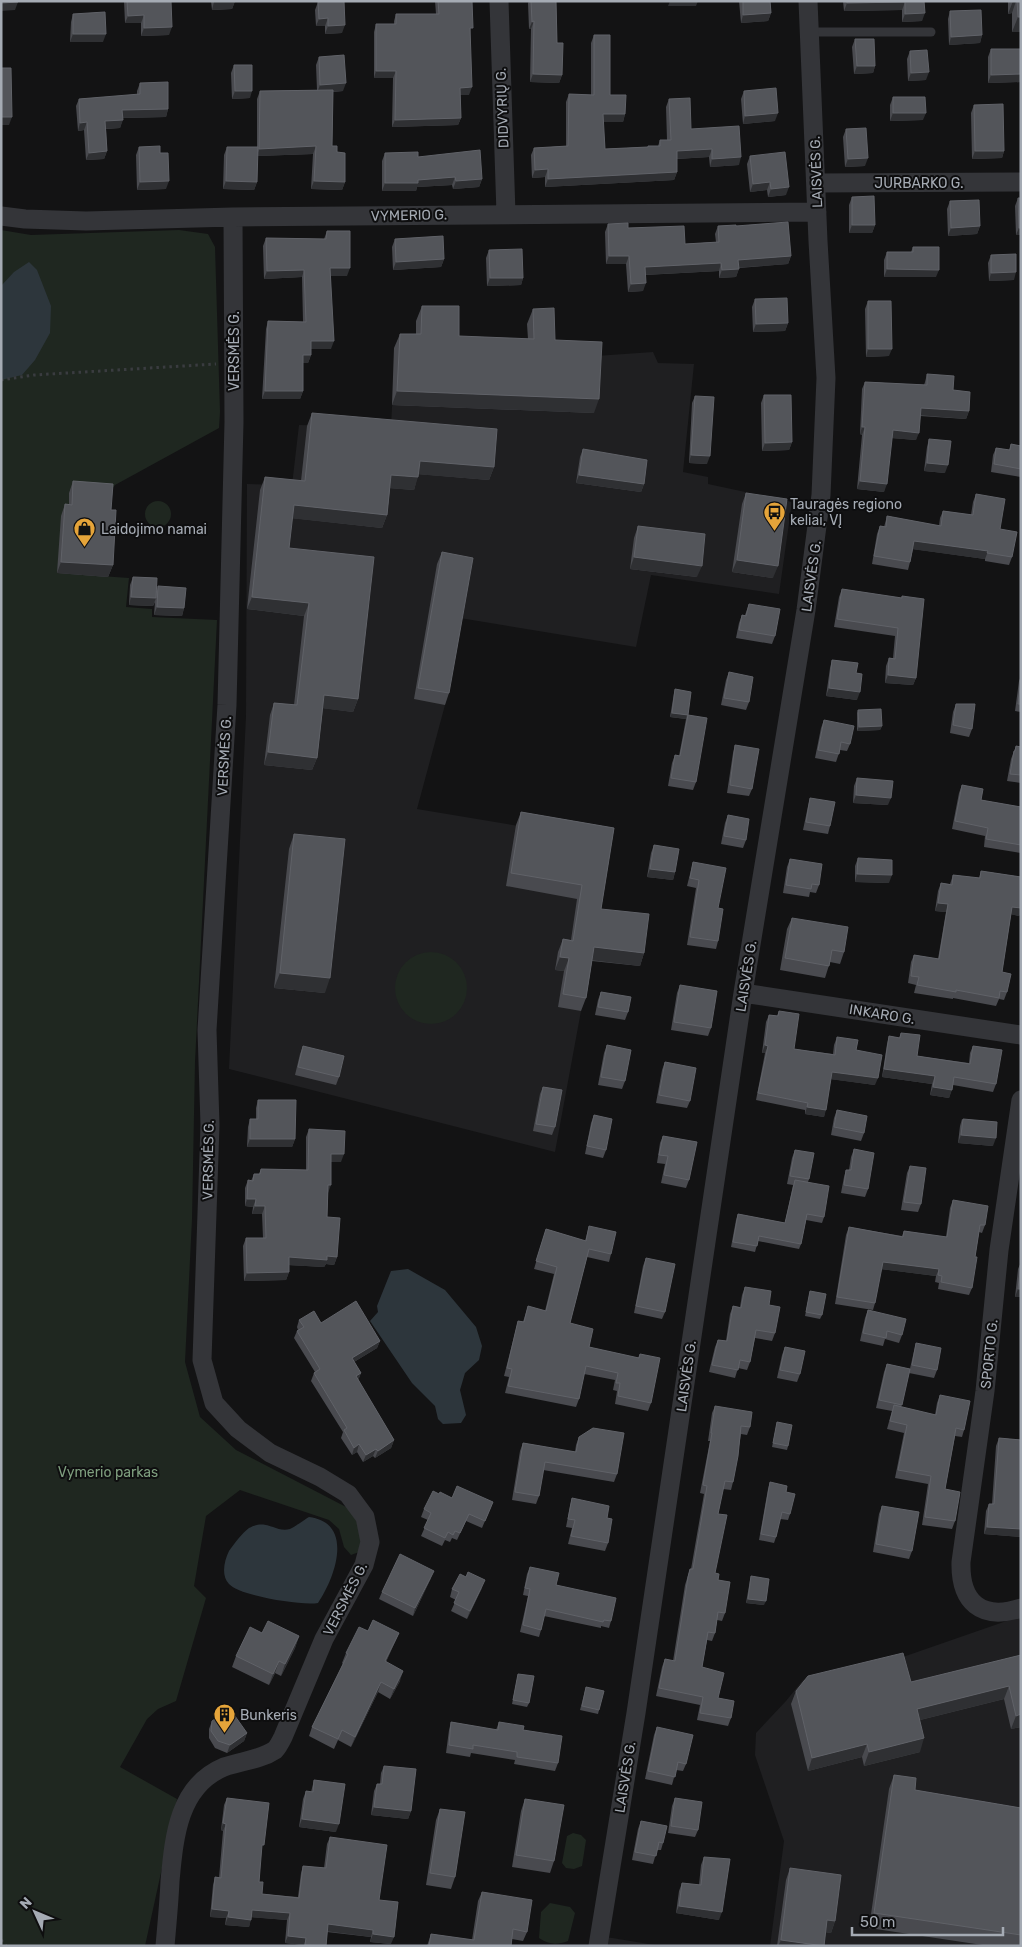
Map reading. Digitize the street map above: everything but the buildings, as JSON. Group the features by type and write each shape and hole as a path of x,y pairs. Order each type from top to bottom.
{"street":[{"name":"DIDVYRIŲ G.","path":"499,1 506,214"},
{"name":"LAISVĖS G.","path":"598,1946 637,1703 743,992 806,610 821,495 826,378 808,1"},
{"name":"JURBARKO G.","path":"816,183 1021,182"},
{"name":"VYMERIO G.","path":"1,216 25,219 86,221 233,217 818,212"},
{"name":"VERSMĖS G.","path":"165,1946 174,1841 180,1814 194,1790 208,1776 223,1768 259,1757 276,1749 283,1737 324,1639 364,1565 370,1542 365,1517 348,1494 320,1477 270,1453 238,1429 214,1403 202,1360 210,1125 208,1030 227,705 234,422 233,217"},
{"name":"INKARO G.","path":"743,992 1021,1035"},
{"name":"SPORTO G.","path":"1021,1100 999,1250 983,1409 961,1562 961,1580 966,1594 974,1604 992,1613 1021,1608"}],"lane":[{"path":"810,32 931,32"}],"path":[{"path":"1,380 34,375 234,363"},
{"path":"1,1940 6,1946"}],"shaded area":[{"path":"29,262 37,270 51,306 50,333 35,360 22,375 1,380 1,286 14,272"},
{"path":"395,348 596,356 653,352 658,363 694,364 683,472 708,477 708,484 792,502 779,594 651,575 636,647 460,618 445,705 417,809 609,841 555,1152 229,1069 246,716 247,484 292,485 299,425 391,427"},
{"path":"408,1269 445,1290 476,1327 482,1346 479,1360 465,1373 460,1390 466,1415 461,1423 443,1424 438,1419 435,1406 412,1383 370,1321 378,1312 377,1306 391,1271"},
{"path":"309,1517 323,1521 332,1529 337,1540 335,1566 318,1603 299,1603 258,1596 235,1588 226,1581 224,1568 229,1551 246,1530 255,1525 266,1525 285,1530 290,1529"},
{"path":"1021,1616 1021,1946 770,1946 784,1841 755,1755 756,1733 803,1680 900,1658"},
{"path":"600,1936 661,1946 598,1946"}],"green space":[{"name":"Vymerio parkas","path":"1,230 31,235 179,230 208,234 215,247 219,428 115,485 109,493 70,490 68,517 58,573 129,578 126,607 152,609 152,617 217,620 195,1062 192,1219 185,1362 200,1417 236,1450 348,1508 359,1524 365,1543 359,1552 351,1555 344,1547 339,1529 329,1520 240,1490 206,1516 194,1586 206,1598 176,1701 158,1709 147,1719 120,1767 177,1799 145,1946 1,1946"},
{"path":"158,501 167,505 171,514 167,523 158,527 149,523 145,514 149,505"},
{"path":"431,952 451,958 461,968 467,988 461,1008 451,1018 431,1024 411,1018 401,1008 395,988 401,968 411,958"},
{"path":"573,1833 581,1835 586,1840 582,1866 574,1869 566,1868 562,1863 567,1836"},
{"path":"550,1903 570,1907 575,1913 568,1941 553,1944 539,1938 541,1912"}],"place":[{"name":"Tauragės regiono keliai, VĮ","path":"774,531"},
{"name":"Laidojimo namai","path":"85,548"},
{"name":"Bunkeris","path":"224,1734"}]}
